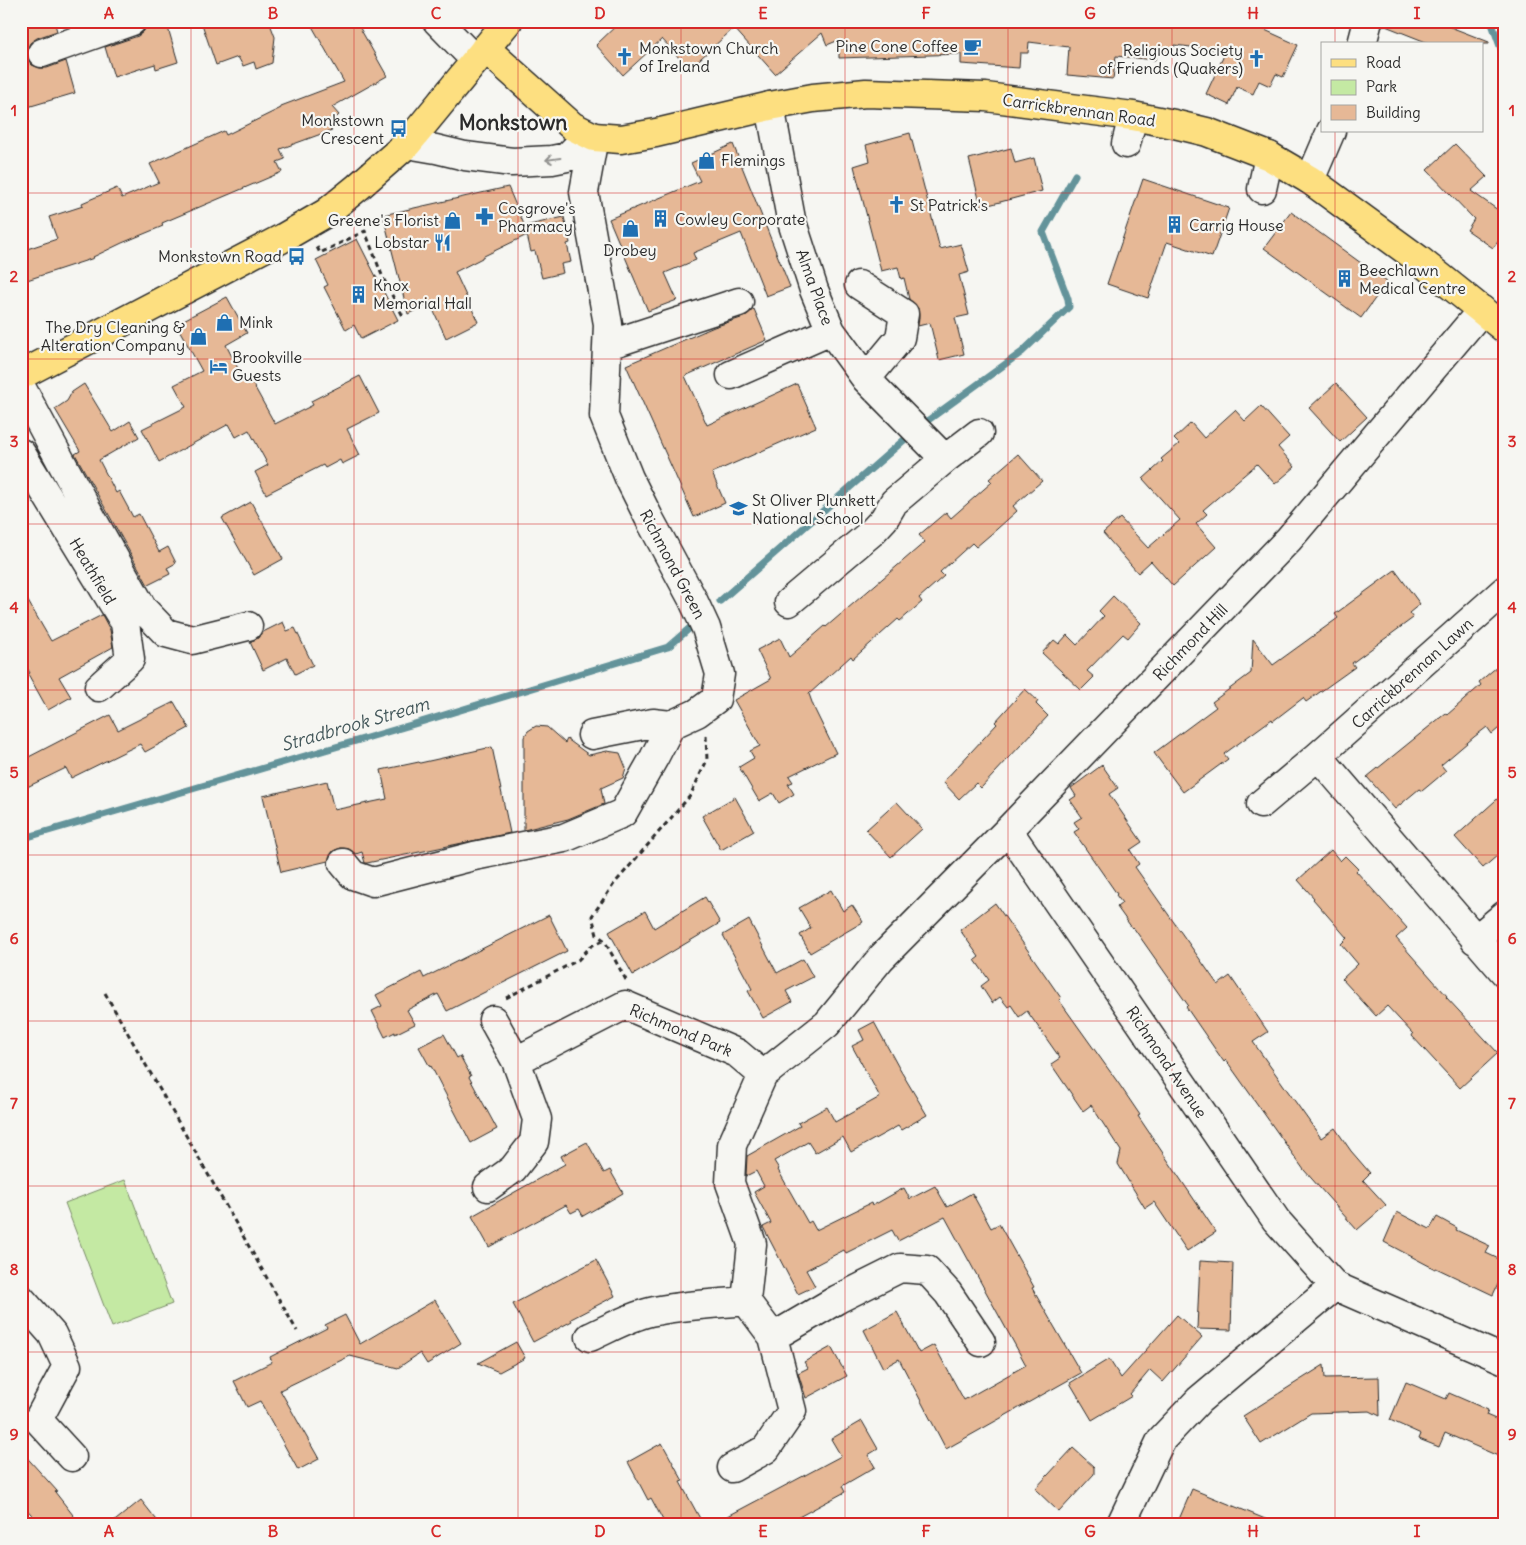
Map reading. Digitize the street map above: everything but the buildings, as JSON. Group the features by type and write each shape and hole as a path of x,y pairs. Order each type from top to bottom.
{"main road":[{"path":"21,375 305,226 326,213 407,144 508,21"},
{"name":"Carrickbrennan Road","path":"480,54 572,126 594,137 621,139 656,133 770,106 814,98 866,93 986,97 1133,116 1207,132 1269,156 1310,180 1418,259 1505,329"}],"street":[{"path":"42,53 132,21"},
{"path":"437,21 480,54"},
{"path":"1363,42 1368,21"},
{"name":"Alma Place","path":"770,106 791,219 814,290 831,331 866,379 945,458"},
{"path":"1126,144 1133,116"},
{"path":"1310,180 1331,132"},
{"path":"407,144 465,156 512,162 552,160 567,157 576,148 594,137"},
{"name":"Richmond Green","path":"594,137 584,192 608,324 604,416 629,478 706,628 720,674 716,699 697,713 671,724"},
{"path":"1262,189 1269,156"},
{"path":"859,285 904,314 900,338 866,379"},
{"path":"608,345 739,302"},
{"name":"Richmond Hill","path":"763,1075 827,1024 881,958 1008,830 1289,539 1482,310"},
{"path":"731,376 831,331"},
{"path":"21,387 143,609 166,633 192,640 248,626"},
{"path":"789,602 871,533 884,519 894,502 945,458 979,433"},
{"name":"Heathfield","path":"21,453 125,623 130,659 98,687"},
{"name":"Carrickbrennan Lawn","path":"1260,804 1318,756 1505,590"},
{"path":"343,863 354,876 373,882 474,856 564,838 623,813 671,724 653,723 592,735"},
{"path":"1318,756 1505,973"},
{"name":"Richmond Avenue","path":"1008,830 1276,1220 1335,1286 1505,1360"},
{"path":"1475,940 1505,915"},
{"name":"Richmond Park","path":"516,1062 625,1005 737,1053 763,1075"},
{"path":"488,1187 513,1169 534,1142 537,1119 516,1062 493,1020"},
{"path":"732,1468 766,1449 792,1411 773,1337 746,1301 752,1244 730,1183 732,1145 763,1075"},
{"path":"773,1337 838,1299 900,1268 928,1270 948,1292 981,1342"},
{"path":"1121,1524 1161,1440 1198,1400 1335,1286"},
{"path":"21,1299 52,1334 67,1366 38,1420 72,1457"},
{"path":"590,1337 627,1319 650,1312 697,1305 746,1301"}],"path":[{"path":"320,253 365,231 383,278 404,318"},
{"path":"625,1005 627,983 604,940 597,935 592,916 614,884 690,796 707,760 706,731 697,713"},
{"path":"493,1020 506,998 578,960 591,946 604,940"},
{"path":"105,993 297,1331"}],"green space":[{"path":"125,1180 172,1304 112,1327 65,1203"}],"waterway":[{"path":"1491,21 1505,60"},
{"name":"Stradbrook Stream","path":"927,421 1022,352 1069,307 1068,299 1043,232 1075,175"},
{"name":"Stradbrook Stream","path":"720,601 904,440"},
{"name":"Stradbrook Stream","path":"21,839 421,722 668,647 691,627"}],"place":[{"name":"Pine Cone Coffee","path":"972,46"},
{"name":"Monkstown Church of Ireland","path":"625,57"},
{"name":"Religious Society of Friends (Quakers)","path":"1257,59"},
{"name":"Monkstown Crescent","path":"398,129"},
{"name":"Flemings","path":"707,160"},
{"name":"St Patrick's","path":"896,205"},
{"name":"Cosgrove's Pharmacy","path":"484,217"},
{"name":"Cowley Corporate","path":"661,219"},
{"name":"Greene's Florist","path":"453,220"},
{"name":"Carrig House","path":"1175,225"},
{"name":"Drobey","path":"630,229"},
{"name":"Lobstar","path":"443,242"},
{"name":"Monkstown Road","path":"296,256"},
{"name":"Beechlawn Medical Centre","path":"1345,279"},
{"name":"Knox Memorial Hall","path":"359,294"},
{"name":"Mink","path":"225,322"},
{"name":"The Dry Cleaning & Alteration Company","path":"199,336"},
{"name":"Brookville Guests","path":"218,366"},
{"name":"St Oliver Plunkett National School","path":"738,509"}],"district":[{"name":"Monkstown","path":"513,122"}]}
